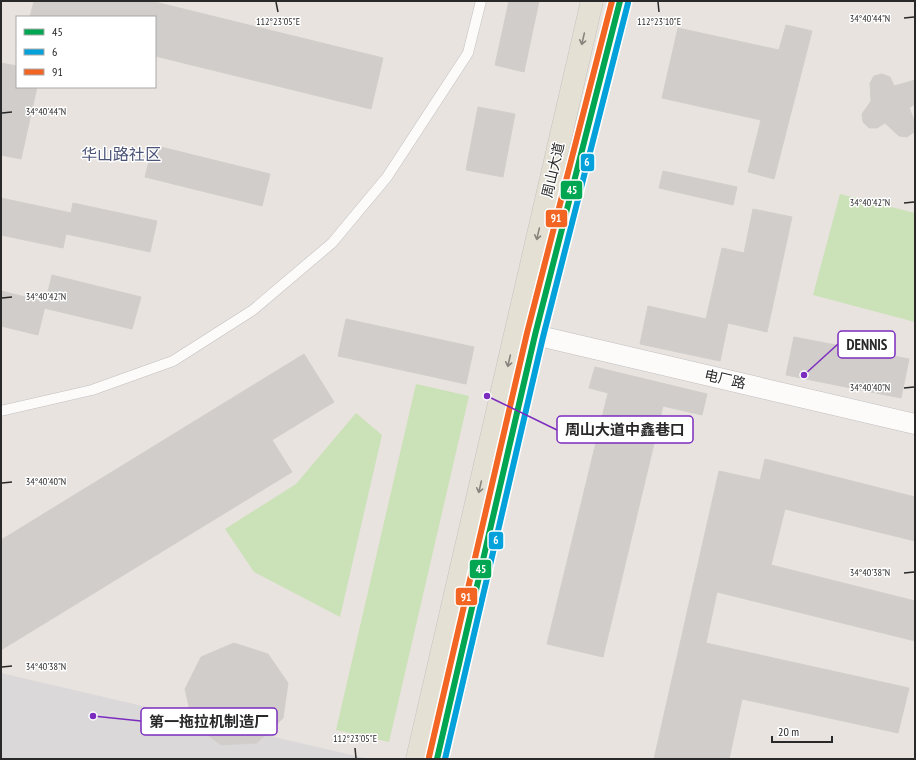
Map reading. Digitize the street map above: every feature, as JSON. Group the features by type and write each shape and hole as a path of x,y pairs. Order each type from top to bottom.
{"main road":[{"name":"周山大道","path":"417,759 592,1"},
{"name":"周山大道","path":"437,759 535,335 620,1"}],"street":[{"name":"电厂路","path":"535,335 915,424"}],"lane":[{"path":"1,411 92,390 173,361 253,310 332,243 387,177 468,53 480,1"}],"shaded area":[{"path":"1,673 369,759 1,759"}],"green space":[{"path":"840,194 915,213 915,322 813,295"},
{"path":"416,384 469,396 389,742 336,730"},
{"path":"356,413 382,435 340,617 254,572 225,529 296,484"}],"building":[{"path":"34,1 151,1 383,58 371,109 156,56 156,16 30,16"},
{"path":"509,1 539,1 524,72 495,65"},
{"path":"786,25 812,31 774,179 748,172 761,120 662,98 678,28 779,50"},
{"path":"1,63 16,66 16,88 37,88 21,159 1,155"},
{"path":"882,74 890,77 894,86 915,80 915,104 909,108 915,122 915,128 914,132 907,137 899,136 885,123 877,128 869,128 863,122 862,114 871,101 870,83 874,76"},
{"path":"478,107 515,114 503,177 466,170"},
{"path":"153,145 270,174 262,206 145,177"},
{"path":"663,171 737,187 733,205 659,188"},
{"path":"1,198 71,213 73,203 157,221 150,252 66,234 63,248 1,235"},
{"path":"753,209 792,217 767,332 728,323 720,361 640,344 648,306 706,319 722,248 744,253"},
{"path":"52,275 141,297 132,329 44,308"},
{"path":"1,291 46,302 38,335 1,326"},
{"path":"346,319 474,347 466,384 338,356"},
{"path":"794,337 909,359 901,398 786,375"},
{"path":"304,354 334,402 272,440 292,472 1,650 1,540"},
{"path":"595,367 707,394 702,415 663,406 603,657 547,644 608,393 589,388"},
{"path":"765,459 915,497 915,541 785,509 771,565 915,601 915,641 717,592 706,643 909,688 898,733 742,699 729,759 654,759 719,471 760,480"},
{"path":"234,643 268,654 288,683 283,718 257,743 221,745 193,724 185,689 201,657"}],"transit line":[{"name":"91","path":"429,757 527,333 612,1"},
{"name":"45","path":"437,759 535,335 620,1"},
{"name":"6","path":"445,759 543,337 628,3"}],"place":[{"name":"DENNIS","path":"804,375"},
{"name":"周山大道中鑫巷口","path":"487,396"},
{"name":"第一拖拉机制造厂","path":"93,716"}],"district":[{"name":"华山路社区","path":"121,154"}]}
